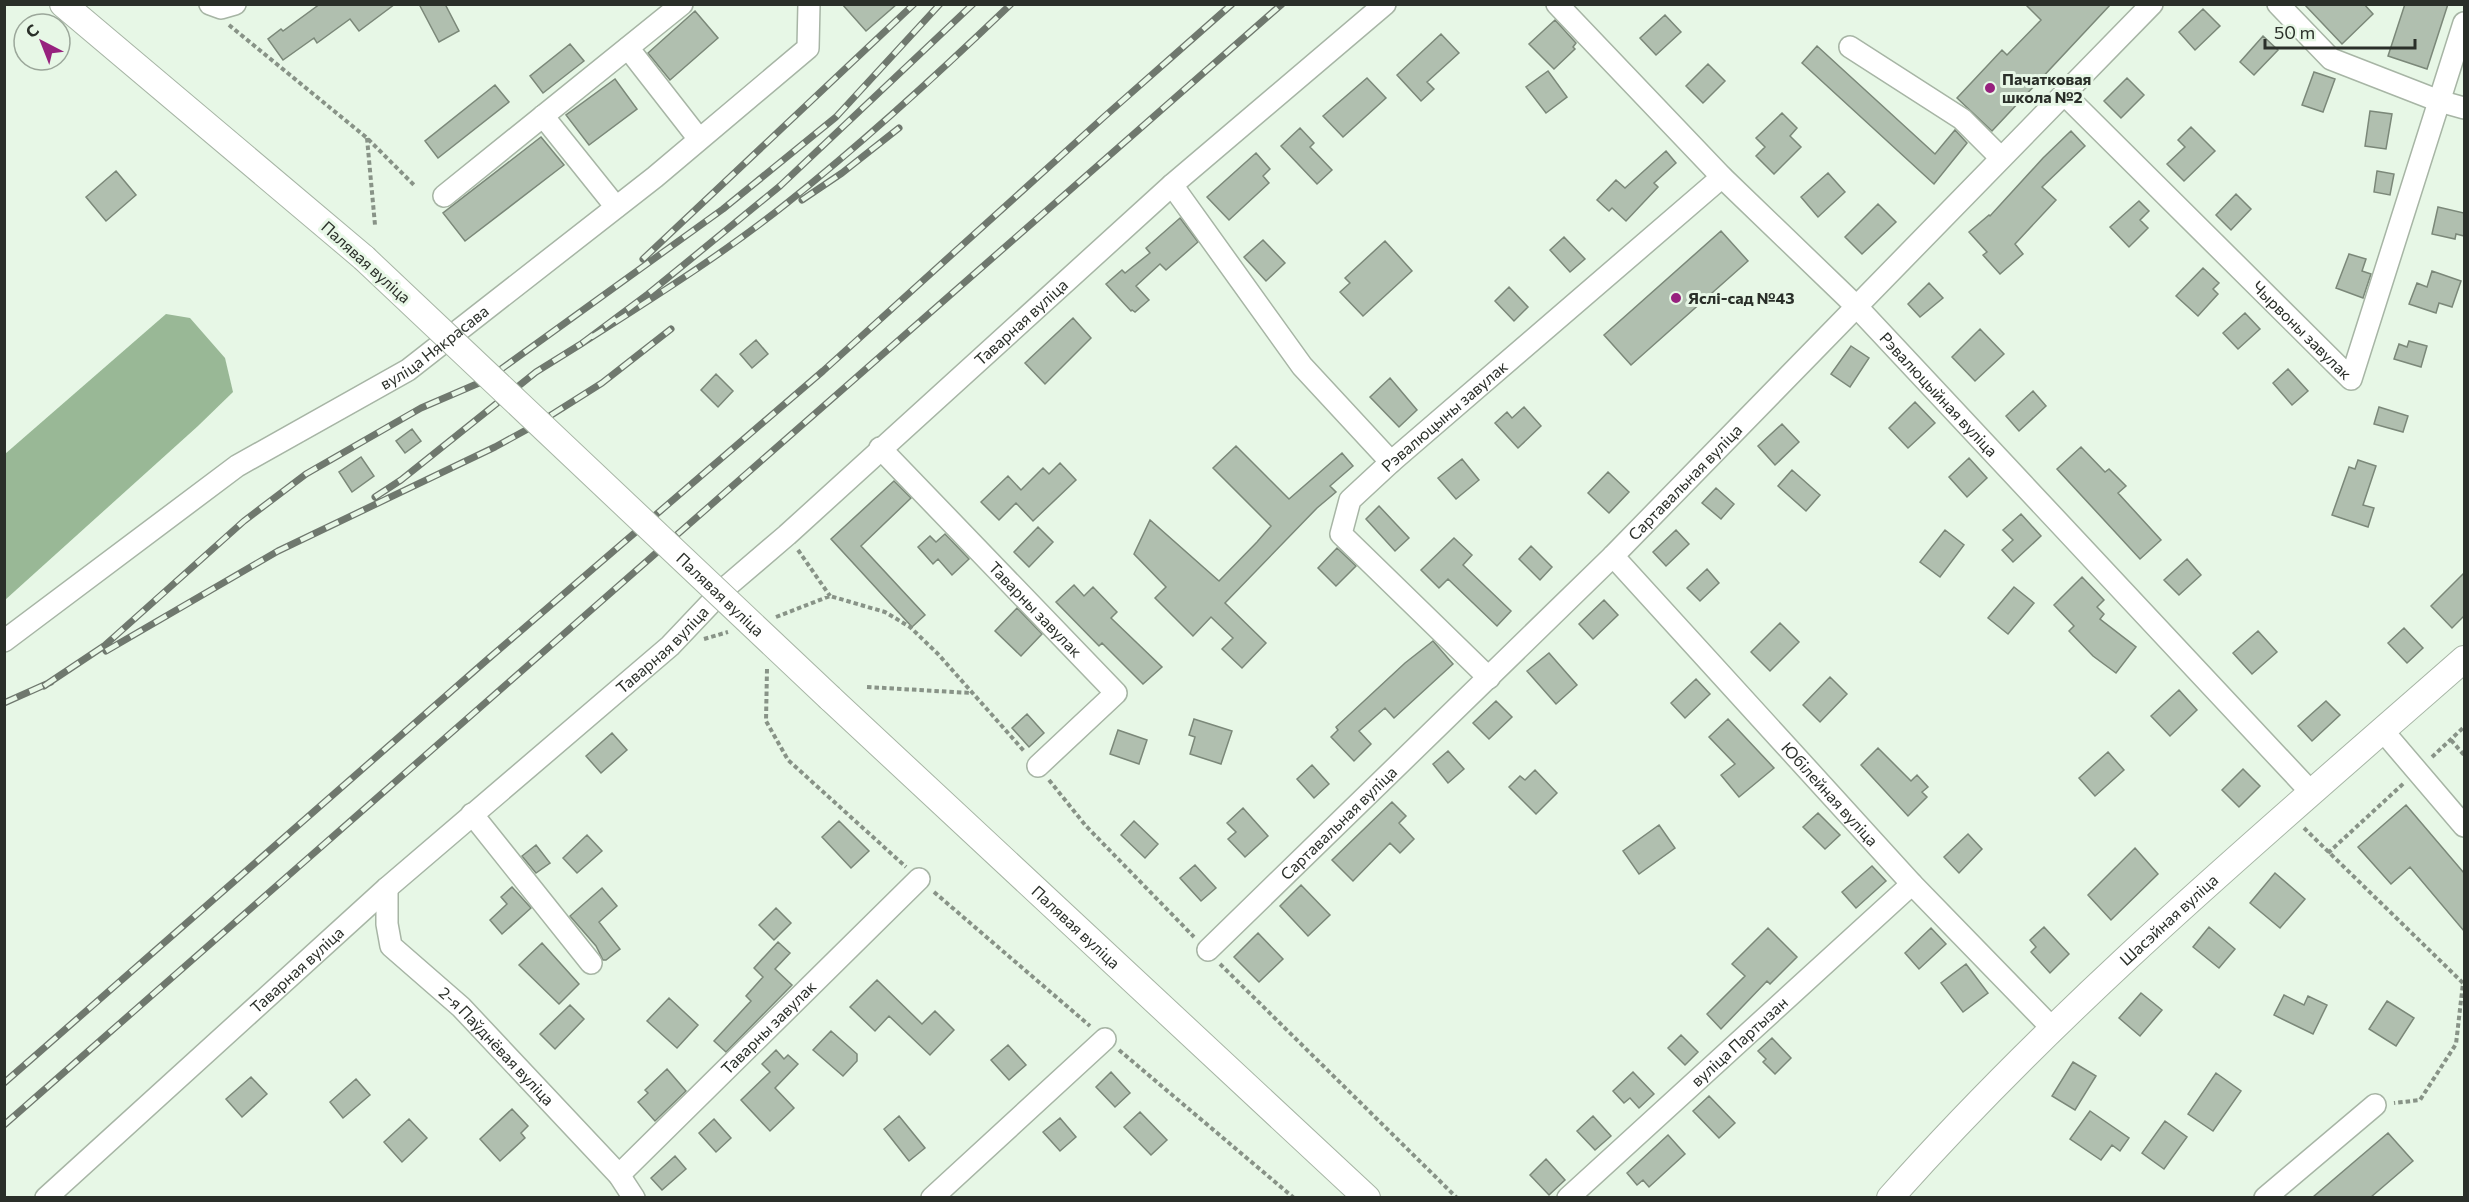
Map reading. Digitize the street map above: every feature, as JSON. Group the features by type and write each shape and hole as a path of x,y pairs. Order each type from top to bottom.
{"main road":[{"name":"Палявая вуліца","path":"63,4 364,258 830,698 1367,1197"},
{"name":"Шасэйная вуліца","path":"1890,1197 2052,1028 2310,791 2464,659"}],"street":[{"path":"210,4 231,13"},
{"path":"444,196 682,4"},
{"name":"вуліца Някрасава","path":"4,641 237,466 408,370 616,207 808,48 809,4"},
{"name":"Таварная вуліца","path":"46,1197 387,888 670,646 725,588 788,535 880,448 1172,185 1384,4"},
{"name":"Рэвалюцыйная вуліца","path":"1557,4 1722,177 1856,306 2310,791"},
{"name":"Сартавальная вуліца","path":"1208,950 1613,556 2152,4"},
{"path":"2278,4 2331,59 2439,101 2464,108"},
{"name":"Чырвоны завулак","path":"2065,95 2351,379 2464,23"},
{"path":"1850,47 1962,119 2001,158"},
{"path":"628,48 699,140"},
{"path":"543,116 616,207"},
{"name":"Рэвалюцыны завулак","path":"1490,678 1341,534 1350,500 1391,462 1722,177"},
{"path":"1172,185 1302,366 1391,462"},
{"name":"Таварны завулак","path":"880,448 1116,693 1038,766"},
{"name":"Юбілейная вуліца","path":"1613,556 1912,884 2052,1028"},
{"path":"2382,731 2464,826"},
{"path":"472,814 591,963"},
{"name":"Таварны завулак","path":"618,1175 919,879"},
{"name":"вуліца Партызан","path":"1568,1197 1912,884"},
{"name":"2-я Паўднёвая вуліца","path":"387,888 387,924 391,946 435,987 461,1007 618,1175 634,1197"},
{"path":"932,1197 1105,1039"},
{"path":"2265,1197 2376,1105"}],"path":[{"path":"231,13 367,138 415,186"},
{"path":"367,138 375,225"},
{"path":"788,535 830,596"},
{"path":"772,627 774,618"},
{"path":"767,668 766,721 788,760 919,879"},
{"path":"867,687 972,693"},
{"path":"2328,854 2464,728"},
{"path":"2451,740 2464,755"},
{"path":"2288,811 2328,854 2464,984 2456,1044 2420,1100 2376,1105"},
{"path":"1208,950 1231,978 1457,1197"}],"shaded area":[{"path":"166,314 190,318 225,358 233,392 5,600 5,454"}],"building":[{"path":"320,4 395,4 359,31 350,19 317,43 314,38 283,60 268,39"},
{"path":"419,4 445,4 459,31 439,42"},
{"path":"842,4 897,4 866,31"},
{"path":"2025,4 2111,4 1992,131 1957,98 2002,50 2007,55 2041,20"},
{"path":"2304,4 2364,4 2373,14 2342,44"},
{"path":"2405,4 2448,4 2427,69 2388,56"},
{"path":"2203,9 2220,26 2195,50 2179,32"},
{"path":"695,11 718,38 670,80 648,53"},
{"path":"1665,15 1681,32 1656,55 1640,38"},
{"path":"1555,20 1576,43 1573,47 1575,49 1554,69 1529,44"},
{"path":"1441,34 1459,53 1427,82 1434,89 1421,101 1397,75"},
{"path":"2263,36 2278,50 2254,75 2240,62"},
{"path":"570,44 584,61 543,93 530,76"},
{"path":"1817,46 1935,154 1955,130 1967,143 1934,184 1802,63"},
{"path":"1708,64 1725,81 1703,103 1686,86"},
{"path":"1548,71 1567,97 1546,113 1526,87"},
{"path":"2314,72 2335,79 2323,112 2302,105"},
{"path":"1367,78 1386,98 1343,137 1323,116"},
{"path":"2127,78 2144,95 2121,118 2104,101"},
{"path":"615,79 637,109 589,145 566,115"},
{"path":"495,85 509,102 438,158 425,141"},
{"path":"2370,111 2392,114 2386,149 2365,146"},
{"path":"1782,113 1797,128 1790,136 1801,147 1774,174 1756,156 1765,147 1756,138"},
{"path":"2191,127 2215,151 2184,181 2167,164 2185,147 2178,140"},
{"path":"1300,128 1314,143 1310,147 1332,170 1317,184 1281,146"},
{"path":"2071,131 2085,146 2042,187 2056,200 2015,244 2023,254 2000,274 1983,255 1987,252 1969,232 1990,216"},
{"path":"541,137 564,165 465,241 443,213"},
{"path":"1666,151 1676,163 1654,183 1658,187 1626,221 1612,208 1609,211 1597,200 1616,180 1625,188"},
{"path":"1256,153 1270,169 1263,176 1269,183 1229,220 1207,197"},
{"path":"116,171 136,195 106,221 86,197"},
{"path":"2377,171 2394,174 2390,195 2374,192"},
{"path":"1828,173 1845,192 1818,217 1801,197"},
{"path":"2236,194 2251,209 2231,230 2216,215"},
{"path":"2139,201 2149,211 2140,220 2148,228 2129,247 2110,227"},
{"path":"1878,204 1896,222 1862,254 1845,237"},
{"path":"2438,207 2464,213 2464,236 2456,234 2455,239 2432,234"},
{"path":"1180,218 1198,242 1166,270 1160,264 1136,286 1149,300 1135,312 1131,311 1106,284 1122,270 1125,273 1150,253 1146,248"},
{"name":"Яслі-сад №43","path":"1721,231 1748,261 1631,365 1604,335"},
{"path":"1564,237 1585,259 1570,272 1550,250"},
{"path":"1263,240 1285,263 1266,281 1244,257"},
{"path":"1385,241 1412,271 1363,316 1340,292 1350,283 1345,278"},
{"path":"2349,254 2366,259 2362,271 2371,274 2363,298 2336,288"},
{"path":"2203,268 2219,283 2213,289 2218,294 2198,316 2176,296"},
{"path":"2432,271 2461,281 2452,307 2439,303 2436,313 2409,304 2417,283 2427,287"},
{"path":"1929,283 1943,298 1920,317 1908,304"},
{"path":"1509,287 1528,307 1514,321 1495,301"},
{"path":"2245,313 2260,329 2238,349 2223,333"},
{"path":"1073,318 1091,338 1045,384 1025,363"},
{"path":"1980,329 2004,354 1975,381 1952,357"},
{"path":"756,340 768,354 752,368 740,354"},
{"path":"2409,341 2427,346 2421,367 2394,359 2399,344 2407,347"},
{"path":"1851,346 1869,358 1850,387 1831,374"},
{"path":"2288,369 2308,391 2292,405 2273,383"},
{"path":"716,374 733,391 718,407 701,390"},
{"path":"1390,378 1417,410 1399,427 1370,397"},
{"path":"2033,391 2046,406 2019,431 2006,416"},
{"path":"1915,402 1935,423 1908,448 1889,428"},
{"path":"1524,407 1541,426 1518,448 1495,423 1507,412 1512,418"},
{"path":"2379,407 2408,416 2403,432 2374,424"},
{"path":"1782,424 1799,442 1775,465 1758,446"},
{"path":"412,429 421,441 405,453 396,441"},
{"path":"1236,446 1289,499 1342,453 1353,466 1330,486 1336,492 1317,508 1225,603 1266,643 1242,668 1222,649 1233,638 1211,617 1193,636 1155,598 1166,587 1134,554 1150,520 1219,581 1257,542 1271,526 1213,468"},
{"path":"2081,447 2105,472 2109,469 2126,486 2118,493 2161,540 2140,559 2057,469"},
{"path":"361,457 374,476 352,492 339,472"},
{"path":"1969,458 1987,478 1967,497 1949,477"},
{"path":"1462,459 1479,480 1456,499 1438,478"},
{"path":"2358,460 2376,466 2363,505 2374,508 2368,527 2332,515 2349,467 2355,469"},
{"path":"1060,463 1076,480 1033,521 1016,503 999,520 981,502 1008,476 1021,490 1043,468 1049,474"},
{"path":"1792,470 1820,495 1806,511 1778,486"},
{"path":"1608,472 1629,492 1609,513 1588,493"},
{"path":"894,481 911,498 861,546 925,615 912,627 831,539"},
{"path":"1716,488 1734,504 1721,519 1702,503"},
{"path":"1379,506 1409,538 1395,551 1366,519"},
{"path":"2021,514 2041,536 2013,562 2002,550 2013,540 2003,530"},
{"path":"1038,527 1053,542 1029,567 1014,552"},
{"path":"1676,530 1689,544 1666,566 1653,552"},
{"path":"1945,530 1964,545 1940,577 1920,562"},
{"path":"945,534 969,559 952,575 938,559 933,564 918,547 930,536 936,542"},
{"path":"1454,538 1472,555 1463,565 1511,611 1497,626 1448,579 1439,588 1421,570"},
{"path":"1531,546 1552,567 1540,580 1519,559"},
{"path":"1337,548 1356,566 1336,586 1318,568"},
{"path":"2187,559 2201,575 2179,595 2164,580"},
{"path":"1707,569 1719,583 1700,601 1687,588"},
{"path":"2464,573 2464,616 2452,628 2431,606"},
{"path":"2082,577 2104,600 2097,607 2104,614 2100,619 2136,647 2116,673 2093,656 2069,631 2074,626 2054,605"},
{"path":"1074,585 1084,596 1093,587 1117,612 1111,618 1162,667 1143,684 1102,643 1099,646 1056,602"},
{"path":"2014,587 2034,603 2008,634 1988,618"},
{"path":"1604,600 1618,615 1593,639 1579,624"},
{"path":"1017,608 1042,634 1021,656 995,631"},
{"path":"1780,623 1799,642 1770,671 1751,652"},
{"path":"2404,628 2423,648 2407,663 2388,643"},
{"path":"2258,631 2277,652 2252,674 2233,653"},
{"path":"1433,641 1453,664 1394,718 1385,708 1359,731 1371,744 1354,761 1331,737 1338,730 1336,727 1405,663"},
{"path":"1549,653 1577,685 1556,704 1527,671"},
{"path":"1830,677 1847,694 1820,722 1803,705"},
{"path":"1696,679 1710,694 1685,718 1671,703"},
{"path":"2179,690 2197,710 2170,736 2151,716"},
{"path":"1496,701 1512,717 1489,739 1473,723"},
{"path":"2326,701 2340,715 2312,741 2298,726"},
{"path":"1027,714 1044,733 1029,747 1012,728"},
{"path":"1194,719 1232,731 1221,764 1190,754 1195,737 1189,735"},
{"path":"1728,719 1774,768 1739,797 1721,775 1735,764 1709,737"},
{"path":"1118,730 1147,740 1139,764 1110,754"},
{"path":"612,733 627,750 601,773 586,756"},
{"path":"1878,748 1911,781 1917,775 1928,787 1922,792 1927,797 1908,816 1861,765"},
{"path":"1448,751 1464,769 1448,783 1433,764"},
{"path":"2108,752 2124,770 2095,796 2079,778"},
{"path":"1312,765 1329,784 1314,798 1297,779"},
{"path":"2243,769 2260,786 2239,807 2222,790"},
{"path":"1535,770 1557,793 1536,814 1509,787 1520,776 1525,780"},
{"path":"1392,802 1406,816 1399,823 1414,839 1400,853 1390,843 1353,881 1332,860"},
{"path":"2406,805 2464,873 2464,931 2410,867 2391,884 2358,847"},
{"path":"1243,808 1268,836 1245,857 1228,839 1236,832 1227,823"},
{"path":"1818,813 1840,835 1825,849 1803,827"},
{"path":"839,821 869,851 851,868 822,837"},
{"path":"1134,821 1158,844 1145,858 1121,835"},
{"path":"1659,825 1675,848 1639,874 1623,851"},
{"path":"1968,834 1982,849 1959,873 1944,857"},
{"path":"587,835 602,851 577,873 563,858"},
{"path":"536,845 550,863 536,873 522,856"},
{"path":"2135,848 2158,874 2111,920 2088,895"},
{"path":"1195,865 1216,888 1201,901 1180,878"},
{"path":"1872,866 1886,881 1856,908 1842,892"},
{"path":"2275,873 2305,899 2280,928 2250,903"},
{"path":"1301,885 1330,915 1308,936 1280,906"},
{"path":"512,887 531,908 502,934 490,920 507,904 501,897"},
{"path":"602,888 617,906 599,922 620,949 606,960 603,960 596,946 570,916"},
{"path":"776,908 791,923 774,940 759,925"},
{"path":"2044,927 2069,954 2050,973 2031,952 2036,947 2030,940"},
{"path":"2209,927 2235,949 2219,968 2193,947"},
{"path":"1768,928 1797,957 1770,984 1767,981 1721,1029 1707,1014 1745,976 1732,964"},
{"path":"1931,928 1946,944 1919,969 1905,953"},
{"path":"1258,933 1283,959 1259,982 1234,957"},
{"path":"778,942 790,953 775,969 792,985 726,1052 714,1041 751,1001 746,996 763,977 754,968"},
{"path":"542,943 579,984 559,1004 519,965"},
{"path":"1966,964 1988,993 1963,1012 1941,983"},
{"path":"877,980 922,1024 935,1011 954,1030 930,1055 889,1016 875,1031 850,1007"},
{"path":"2141,993 2162,1010 2140,1036 2119,1018"},
{"path":"2284,995 2304,1005 2308,996 2327,1005 2313,1034 2274,1015"},
{"path":"669,998 698,1025 677,1048 647,1021"},
{"path":"2387,1001 2414,1018 2396,1046 2369,1029"},
{"path":"570,1005 584,1019 555,1049 540,1034"},
{"path":"831,1031 857,1054 857,1061 843,1076 813,1050"},
{"path":"1681,1035 1698,1052 1685,1065 1668,1048"},
{"path":"1772,1038 1791,1058 1775,1074 1763,1062 1766,1059 1758,1051"},
{"path":"1008,1045 1026,1065 1009,1080 991,1060"},
{"path":"776,1050 784,1059 788,1055 798,1064 775,1088 794,1108 770,1131 741,1100 770,1072 762,1064"},
{"path":"2073,1062 2096,1076 2075,1110 2052,1096"},
{"path":"667,1069 686,1091 655,1121 638,1102 648,1093 645,1090"},
{"path":"1111,1072 1130,1093 1115,1107 1096,1087"},
{"path":"1633,1072 1654,1094 1639,1108 1630,1098 1624,1103 1613,1091"},
{"path":"2216,1073 2241,1091 2213,1131 2188,1114"},
{"path":"251,1077 267,1094 242,1117 226,1099"},
{"path":"356,1079 370,1095 343,1118 330,1102"},
{"path":"1709,1096 1735,1123 1719,1138 1693,1111"},
{"path":"512,1109 528,1126 521,1133 525,1138 500,1161 480,1139"},
{"path":"2090,1111 2129,1138 2120,1151 2112,1145 2101,1160 2070,1139"},
{"path":"1140,1112 1167,1140 1151,1155 1124,1127"},
{"path":"899,1116 925,1148 909,1161 884,1129"},
{"path":"1593,1116 1611,1136 1595,1150 1577,1131"},
{"path":"1060,1118 1076,1137 1060,1151 1043,1132"},
{"path":"409,1119 427,1138 402,1162 384,1142"},
{"path":"714,1119 731,1138 716,1152 699,1133"},
{"path":"2165,1121 2187,1137 2164,1169 2142,1153"},
{"path":"2388,1133 2413,1161 2371,1197 2313,1197"},
{"path":"1668,1135 1685,1154 1649,1187 1643,1180 1637,1185 1627,1173"},
{"path":"675,1156 686,1169 662,1190 651,1178"},
{"path":"1546,1159 1565,1180 1549,1195 1530,1175"}],"railway":[{"path":"643,259 914,4"},
{"path":"44,686 104,646 244,521 306,474 421,408 486,380 723,209 836,117 940,4"},
{"path":"973,4 780,186 648,294 581,344 712,259 787,203 901,106 1011,4"},
{"path":"4,1083 488,659 823,371 1232,4"},
{"path":"4,1125 1282,4"},
{"path":"802,200 842,173 899,128"},
{"path":"106,651 278,551 495,447 537,424 602,383 671,329"},
{"path":"375,497 401,480 536,372 581,344"},
{"path":"4,703 51,682"}],"place":[{"name":"Пачатковая школа №2","path":"1990,88"},
{"name":"Яслі-сад №43","path":"1676,298"}]}
